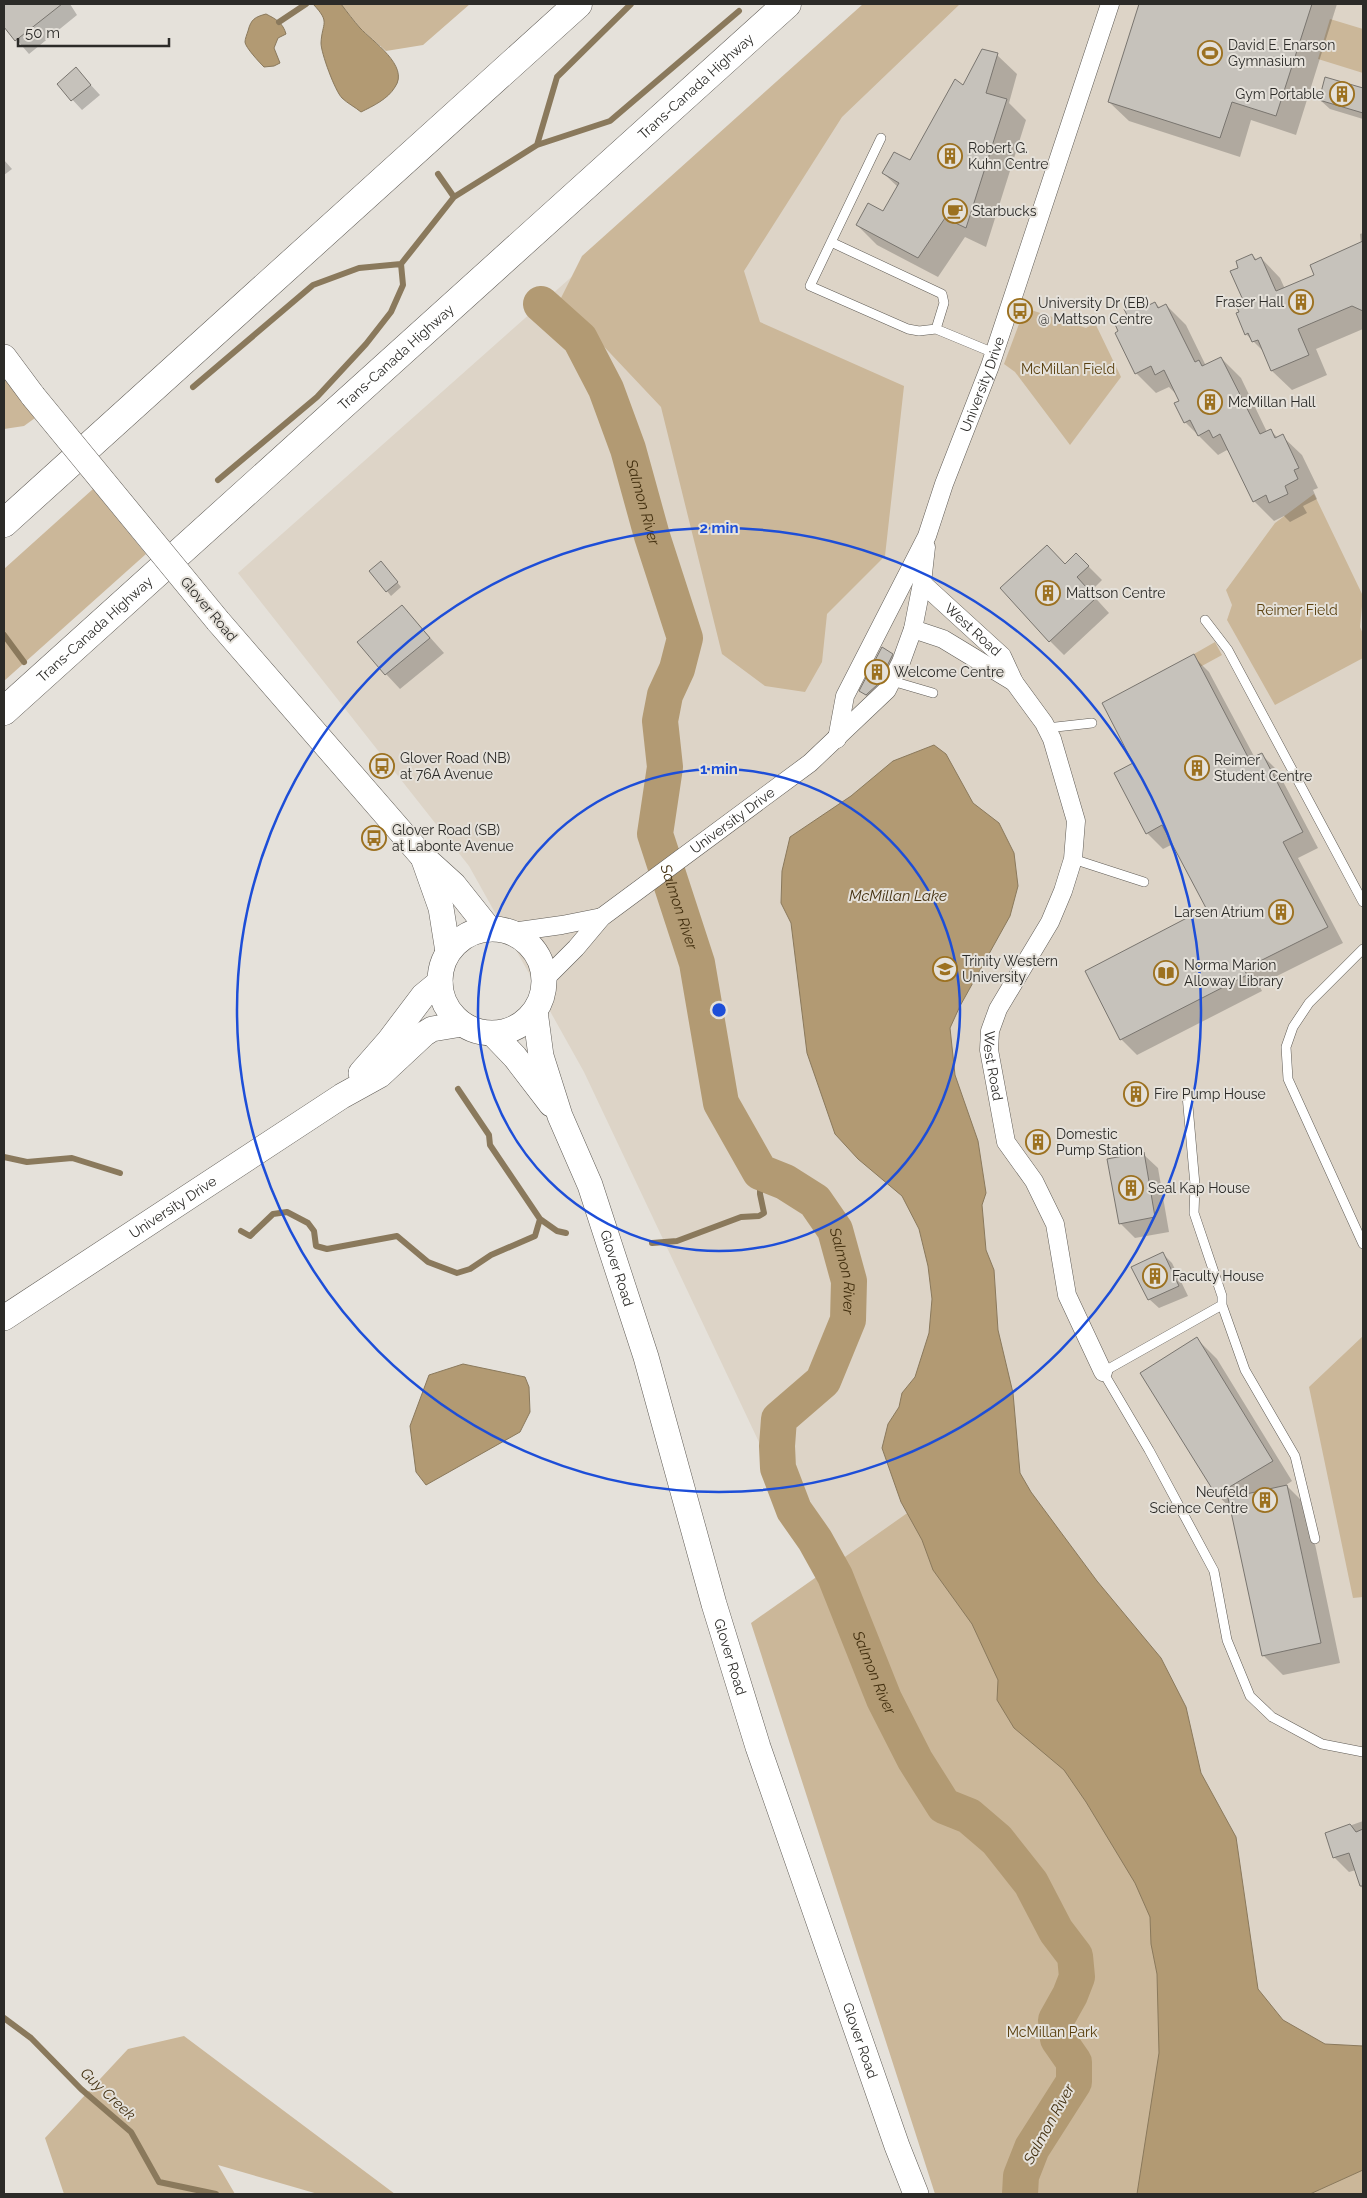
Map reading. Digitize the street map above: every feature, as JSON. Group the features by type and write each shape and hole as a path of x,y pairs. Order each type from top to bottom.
{"highway":[{"path":"4,523 578,4"},
{"name":"Trans-Canada Highway","path":"4,712 787,4"}],"main road":[{"name":"Glover Road","path":"4,357 33,396 218,621 422,856 501,930"},
{"name":"Glover Road","path":"422,856 441,908 448,952"},
{"path":"501,930 525,940 535,951 542,964 544,980 541,1001 535,1011 516,1028 492,1034 471,1029 462,1024 450,1012 442,998 440,982 442,966 448,952 459,940 473,932 501,930"},
{"name":"University Drive","path":"342,1096 368,1063 389,1041 423,996 440,982"},
{"name":"Glover Road","path":"535,1011 542,1056 560,1116 590,1185 646,1357 714,1604 758,1747 897,2146 916,2194"},
{"name":"University Drive","path":"4,1318 342,1096 380,1075 427,1032 432,1029 462,1024"},
{"name":"Glover Road","path":"492,1034 515,1057 560,1116"}],"street":[{"name":"University Drive","path":"837,739 845,696 927,536 944,484 994,353 1110,4"},
{"name":"University Drive","path":"544,980 576,948 605,914 685,857 810,763 887,690 901,662 913,629 922,583 927,536"},
{"name":"West Road","path":"922,583 1002,656 1014,682 1047,728 1052,739 1076,821 1072,859 1063,892 1050,922 998,1009 990,1031 989,1050 1006,1142 1034,1181 1055,1224 1067,1295 1103,1372"},
{"name":"West Road","path":"913,629 943,639 1014,682"},
{"name":"University Drive","path":"501,930 562,926 605,914"}],"lane":[{"path":"881,138 810,286 908,329 919,331 936,329 994,353"},
{"path":"831,242 942,294 944,303 936,329"},
{"path":"1205,620 1228,650 1363,902"},
{"path":"892,681 933,693"},
{"path":"1047,728 1092,723"},
{"path":"1072,859 1144,882"},
{"path":"1363,949 1309,1003 1297,1019 1286,1047 1288,1079 1363,1244"},
{"path":"1186,1095 1195,1186 1194,1213 1222,1296 1222,1305 1245,1370 1295,1456 1315,1539"},
{"path":"1222,1305 1103,1372 1149,1450 1214,1571 1227,1640 1250,1696 1272,1717 1322,1744 1363,1752"}],"shaded area":[{"name":"Trinity Western University","path":"879,4 1363,4 1363,2131 835,1576 793,1514 584,1072 469,866 238,573"}],"green space":[{"path":"341,4 470,4 423,45 386,51 361,29"},
{"path":"863,4 960,4 842,117 744,271 760,322 904,386 885,556 827,614 822,662 805,692 765,686 722,654 661,407 560,300 582,256"},
{"path":"1330,19 1363,29 1363,73 1318,59"},
{"name":"McMillan Field","path":"1025,308 1086,328 1095,323 1121,377 1070,445 1015,372 1004,364"},
{"path":"4,360 46,410 24,426 4,429"},
{"path":"93,489 146,554 4,681 4,569"},
{"name":"Reimer Field","path":"1314,494 1363,596 1360,627 1363,634 1363,658 1275,705 1227,620 1232,605 1226,590 1275,523"},
{"path":"1215,642 1222,655 1200,667 1194,654"},
{"path":"1363,1336 1363,1597 1353,1598 1309,1387"},
{"name":"McMillan Park","path":"950,1483 1279,2119 1363,2131 1363,2194 935,2194 751,1623"},
{"path":"184,2036 395,2194 318,2194 218,2165 235,2194 64,2194 45,2138 128,2049"}],"water":[{"path":"313,4 341,4 360,28 388,54 398,71 398,79 395,87 384,99 361,112 346,102 339,94 326,63 321,43 324,19"},
{"path":"266,14 279,22 286,34 278,38 274,48 280,63 264,67 245,42 252,21"},
{"name":"McMillan Lake","path":"934,745 946,754 973,803 999,823 1014,853 1018,886 1010,916 960,1006 950,1028 955,1075 978,1141 986,1193 982,1205 986,1250 994,1270 998,1330 1013,1393 1020,1473 1031,1492 1097,1581 1161,1658 1186,1707 1201,1773 1236,1837 1258,1989 1283,2020 1325,2044 1363,2046 1363,2170 1310,2194 1137,2194 1159,2053 1157,1974 1151,1944 1150,1917 1135,1883 1086,1802 1064,1770 1014,1728 997,1700 998,1680 972,1624 933,1570 922,1540 901,1502 882,1448 888,1424 899,1407 902,1393 915,1377 929,1333 932,1299 928,1266 919,1229 902,1196 858,1159 835,1134 807,1053 791,923 781,903 782,871 790,837 851,796 893,761"},
{"path":"463,1364 525,1377 529,1387 530,1412 520,1432 426,1485 416,1472 410,1426 429,1375"}],"building":[{"path":"4,4 62,4 15,41 4,27"},
{"name":"David E. Enarson Gymnasium","path":"1139,4 1312,4 1276,116 1232,102 1220,138 1108,102"},
{"name":"Robert G. Kuhn Centre","path":"982,49 998,53 986,93 1007,99 966,228 945,218 918,258 856,225 868,203 883,211 899,183 882,173 894,152 910,160 955,79 963,85"},
{"path":"76,67 91,85 71,101 57,84"},
{"name":"Gym Portable","path":"1325,77 1363,88 1363,113 1319,100"},
{"name":"Fraser Hall","path":"1363,241 1363,311 1352,306 1298,329 1309,355 1271,371 1258,340 1252,342 1248,333 1245,335 1236,313 1239,312 1235,303 1243,300 1230,271 1238,268 1236,261 1252,254 1255,260 1261,257 1276,291 1314,275 1310,265"},
{"name":"McMillan Hall","path":"1142,300 1145,307 1155,302 1158,308 1166,304 1195,362 1199,360 1202,366 1221,357 1260,434 1271,429 1275,438 1283,434 1299,468 1294,470 1298,479 1285,486 1288,494 1269,503 1266,495 1253,502 1220,434 1213,438 1209,430 1198,436 1190,420 1184,423 1174,403 1179,401 1164,370 1155,375 1151,366 1135,374 1115,333 1118,331 1114,322 1127,315 1124,309"},
{"name":"Mattson Centre","path":"1047,545 1065,564 1076,553 1089,566 1077,577 1096,598 1049,642 1000,588"},
{"path":"381,561 398,582 386,592 369,571"},
{"path":"402,605 430,638 385,675 357,642"},
{"name":"Welcome Centre","path":"882,647 893,654 878,684 866,695 859,691"},
{"path":"1194,654 1249,759 1262,753 1303,832 1283,842 1328,927 1244,969 1247,975 1120,1040 1085,971 1206,908 1162,825 1146,834 1114,773 1133,763 1102,703"},
{"name":"Seal Kap House","path":"1144,1152 1155,1217 1119,1224 1107,1159"},
{"name":"Faculty House","path":"1163,1252 1179,1286 1148,1300 1131,1267"},
{"path":"1197,1337 1273,1461 1216,1495 1140,1373"},
{"path":"1287,1485 1321,1643 1262,1656 1228,1498"},
{"path":"1350,1824 1356,1832 1363,1829 1363,1886 1360,1886 1349,1853 1333,1858 1325,1833"}],"waterway":[{"path":"279,22 306,4"},
{"path":"537,145 557,77 631,4"},
{"path":"218,480 317,397 366,344 391,312 403,285 401,264 454,197 537,145 610,121 739,11"},
{"path":"438,174 454,197"},
{"path":"193,387 313,285 359,268 401,264"},
{"name":"Salmon River","path":"541,304 580,339 606,389 628,449 652,536 685,638 677,669 665,695 660,721 665,767 655,834 697,963 721,1103 760,1172 785,1182 815,1201 835,1230 849,1281 848,1320 823,1381 779,1419 778,1468 794,1510 815,1540 835,1576 884,1699 915,1760 944,1806 969,1816 997,1840 1031,1883 1056,1931 1075,1956 1077,1977 1070,1995 1056,2020 1058,2039 1074,2062 1074,2082 1032,2148 1021,2176 1020,2194"},
{"path":"4,635 24,662"},
{"path":"458,1089 489,1135 490,1145 540,1219"},
{"path":"4,1157 27,1162 72,1158 120,1173"},
{"path":"652,1243 677,1241 741,1217 759,1216 764,1213 760,1194 760,1172"},
{"path":"241,1231 250,1236 273,1214 287,1212 308,1223 314,1231 316,1246 327,1249 397,1236 428,1262 457,1273 470,1269 491,1255 535,1236 540,1219 557,1231 566,1233"},
{"name":"Guy Creek","path":"4,2018 31,2038 81,2089 131,2132 159,2182 216,2194"}],"place":[{"name":"David E. Enarson Gymnasium","path":"1210,53"},
{"name":"Gym Portable","path":"1342,94"},
{"name":"Robert G. Kuhn Centre","path":"950,156"},
{"name":"Starbucks","path":"955,211"},
{"name":"Fraser Hall","path":"1301,302"},
{"name":"University Dr (EB) @ Mattson Centre","path":"1020,311"},
{"name":"McMillan Hall","path":"1210,402"},
{"name":"Mattson Centre","path":"1048,593"},
{"name":"Welcome Centre","path":"877,672"},
{"name":"Glover Road (NB) at 76A Avenue","path":"382,766"},
{"name":"Reimer Student Centre","path":"1197,768"},
{"name":"Glover Road (SB) at Labonte Avenue","path":"374,838"},
{"name":"Larsen Atrium","path":"1281,912"},
{"name":"Trinity Western University","path":"945,969"},
{"name":"Norma Marion Alloway Library","path":"1166,973"},
{"name":"Fire Pump House","path":"1136,1094"},
{"name":"Domestic Pump Station","path":"1038,1142"},
{"name":"Seal Kap House","path":"1131,1188"},
{"name":"Faculty House","path":"1155,1276"},
{"name":"Neufeld Science Centre","path":"1265,1500"}]}
